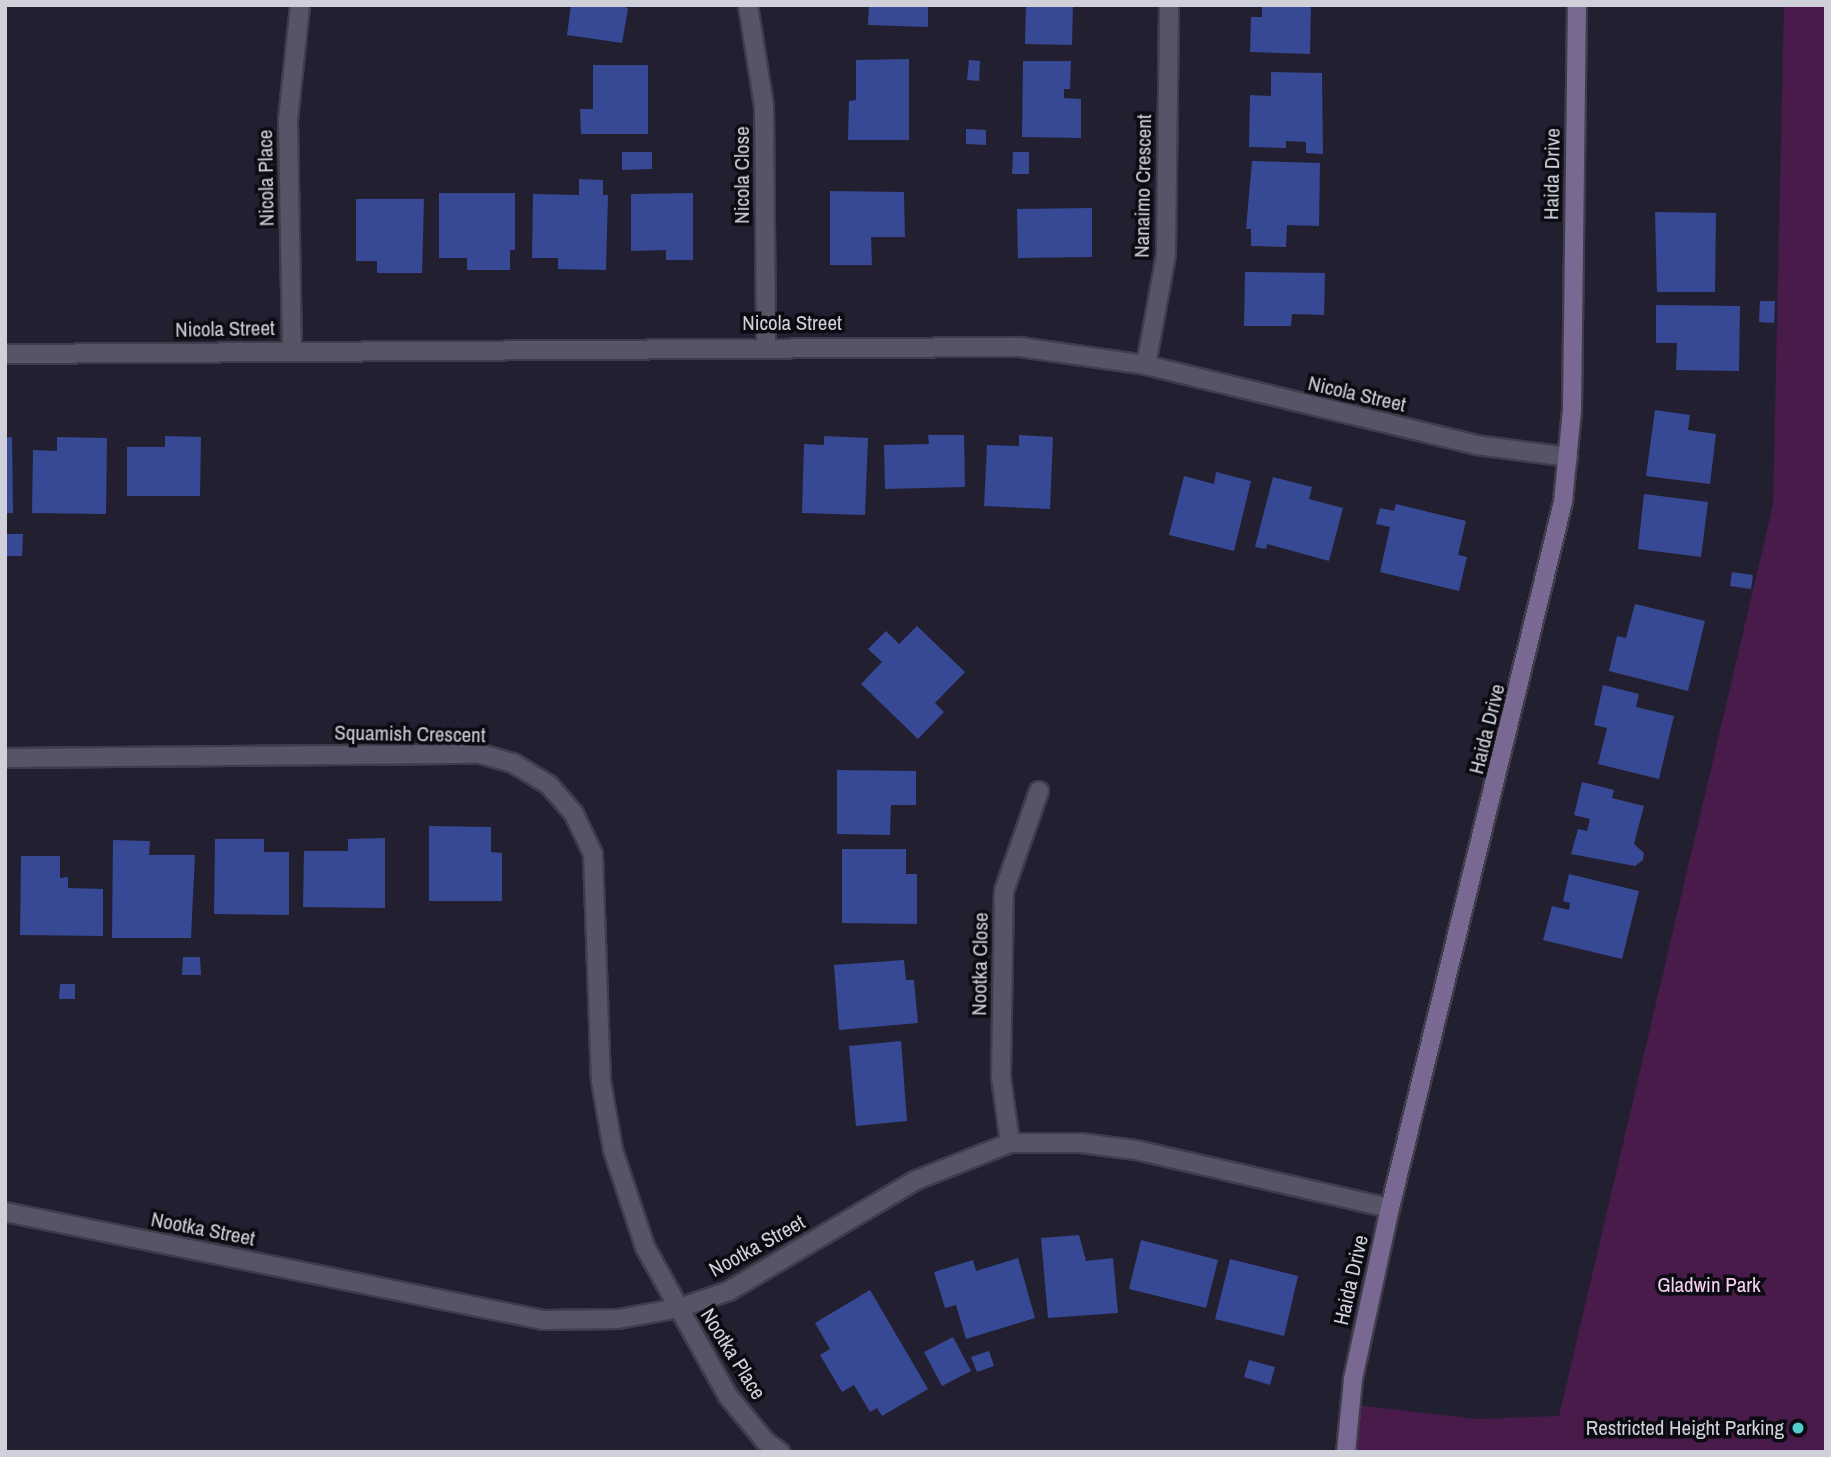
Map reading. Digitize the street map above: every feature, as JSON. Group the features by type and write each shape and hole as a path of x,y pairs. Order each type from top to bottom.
{"street":[{"name":"Nicola Place","path":"292,351 288,120 300,5"},
{"name":"Nicola Close","path":"748,5 764,106 766,346"},
{"name":"Nanaimo Crescent","path":"1146,365 1166,255 1169,5"},
{"name":"Haida Drive","path":"1346,1452 1353,1379 1390,1209 1554,548 1568,457 1577,5"},
{"name":"Nicola Street","path":"5,354 766,346 1020,347 1146,365 1476,445 1568,457"},
{"name":"Squamish Crescent","path":"5,758 481,754 513,763 549,785 574,814 593,854 597,1034 613,1150 645,1247 678,1308"},
{"name":"Nootka Close","path":"1010,1143 1000,1077 1004,891 1039,791"},
{"name":"Nootka Street","path":"5,1212 543,1320 618,1319 678,1308 729,1291 914,1181 1010,1143 1081,1143 1136,1150 1390,1209"},
{"name":"Nootka Place","path":"678,1308 728,1396 765,1441 780,1452"}],"green space":[{"name":"Gladwin Park","path":"1784,5 1826,5 1826,1452 1351,1452 1355,1405 1477,1419 1559,1416 1773,505"}],"building":[{"path":"571,5 623,5 628,9 622,43 567,35"},
{"path":"869,5 928,5 928,27 868,25"},
{"path":"1026,5 1073,5 1072,45 1025,44"},
{"path":"1262,5 1311,5 1310,54 1250,52 1251,17 1262,17"},
{"path":"909,59 909,140 848,140 849,101 856,100 856,60"},
{"path":"969,60 980,61 979,81 967,80"},
{"path":"1023,61 1071,61 1070,89 1064,89 1064,98 1081,99 1081,138 1022,137"},
{"path":"593,65 648,65 648,134 581,134 580,109 593,109"},
{"path":"1271,72 1322,73 1323,154 1306,153 1306,142 1286,141 1286,148 1249,147 1250,95 1271,96"},
{"path":"966,129 986,130 986,145 966,144"},
{"path":"622,152 652,152 652,169 622,170"},
{"path":"1013,152 1029,152 1029,174 1012,174"},
{"path":"1252,161 1320,163 1319,226 1287,225 1286,247 1251,246 1251,229 1246,229"},
{"path":"579,179 603,180 603,195 608,195 606,270 558,269 558,258 532,258 533,194 579,195"},
{"path":"830,191 904,192 905,237 871,237 872,265 830,265"},
{"path":"439,193 515,193 515,250 510,250 510,270 467,270 467,258 439,258"},
{"path":"693,193 693,260 666,260 666,250 631,251 631,194"},
{"path":"356,199 424,199 422,273 377,273 377,261 356,261"},
{"path":"1092,208 1092,257 1018,258 1017,209"},
{"path":"1655,212 1716,213 1715,292 1657,292"},
{"path":"1245,272 1325,273 1324,315 1292,314 1291,326 1244,326"},
{"path":"1760,301 1775,301 1774,323 1759,322"},
{"path":"1656,305 1740,306 1739,371 1676,370 1677,343 1656,343"},
{"path":"1655,410 1690,415 1688,430 1716,434 1710,484 1646,476"},
{"path":"928,435 964,435 965,487 885,489 884,445 929,444"},
{"path":"1019,435 1053,437 1050,509 984,506 987,445 1019,446"},
{"path":"165,436 201,437 200,496 127,496 127,447 165,447"},
{"path":"824,436 868,438 865,515 802,513 804,444 824,445"},
{"path":"12,437 13,513 5,513 5,438"},
{"path":"57,437 107,438 106,514 32,513 33,450 57,451"},
{"path":"1216,472 1251,481 1234,551 1169,535 1184,476 1214,484"},
{"path":"1273,477 1312,487 1309,499 1343,508 1329,561 1267,544 1266,549 1255,547"},
{"path":"1644,494 1708,502 1701,557 1638,549"},
{"path":"1396,504 1466,521 1458,555 1467,557 1459,591 1380,572 1390,527 1376,524 1380,508 1394,511"},
{"path":"5,534 23,534 22,556 5,556"},
{"path":"1732,572 1753,575 1751,589 1730,586"},
{"path":"1635,604 1705,621 1688,691 1609,671 1617,636 1626,638"},
{"path":"917,626 965,672 935,703 944,712 918,739 861,684 882,662 868,649 886,631 899,644"},
{"path":"1603,685 1639,694 1636,707 1674,716 1659,779 1598,764 1607,728 1594,725"},
{"path":"837,770 916,771 916,805 891,805 890,835 837,834"},
{"path":"1582,782 1614,790 1612,798 1644,806 1634,844 1644,853 1643,860 1635,866 1571,854 1578,829 1587,831 1590,819 1574,815"},
{"path":"429,826 491,827 491,852 502,853 502,901 429,901"},
{"path":"385,838 385,908 303,907 304,851 348,851 348,839"},
{"path":"215,839 264,839 264,852 289,852 289,915 214,914"},
{"path":"113,840 150,841 149,855 195,855 191,938 112,938"},
{"path":"842,849 906,849 906,874 917,874 917,924 842,923"},
{"path":"21,856 60,856 60,878 68,877 68,888 103,889 103,936 20,935"},
{"path":"1569,874 1639,891 1622,959 1543,940 1552,906 1569,910 1570,903 1563,901"},
{"path":"183,957 200,957 201,975 182,975"},
{"path":"904,960 906,980 914,980 918,1023 839,1030 834,965"},
{"path":"60,984 75,984 75,999 59,999"},
{"path":"901,1041 907,1121 856,1126 849,1046"},
{"path":"1079,1235 1086,1261 1113,1258 1118,1313 1048,1318 1041,1238"},
{"path":"1141,1240 1218,1260 1206,1308 1129,1289"},
{"path":"1018,1258 1035,1318 966,1339 956,1305 945,1308 934,1272 973,1260 976,1271"},
{"path":"1230,1259 1298,1276 1284,1336 1215,1319"},
{"path":"870,1290 928,1389 882,1416 877,1408 870,1412 854,1385 842,1392 820,1355 830,1349 815,1323"},
{"path":"953,1337 971,1371 942,1386 924,1352"},
{"path":"989,1351 994,1366 977,1372 971,1357"},
{"path":"1249,1360 1275,1367 1270,1385 1244,1377"}],"place":[{"name":"Restricted Height Parking","path":"1798,1428"}]}
